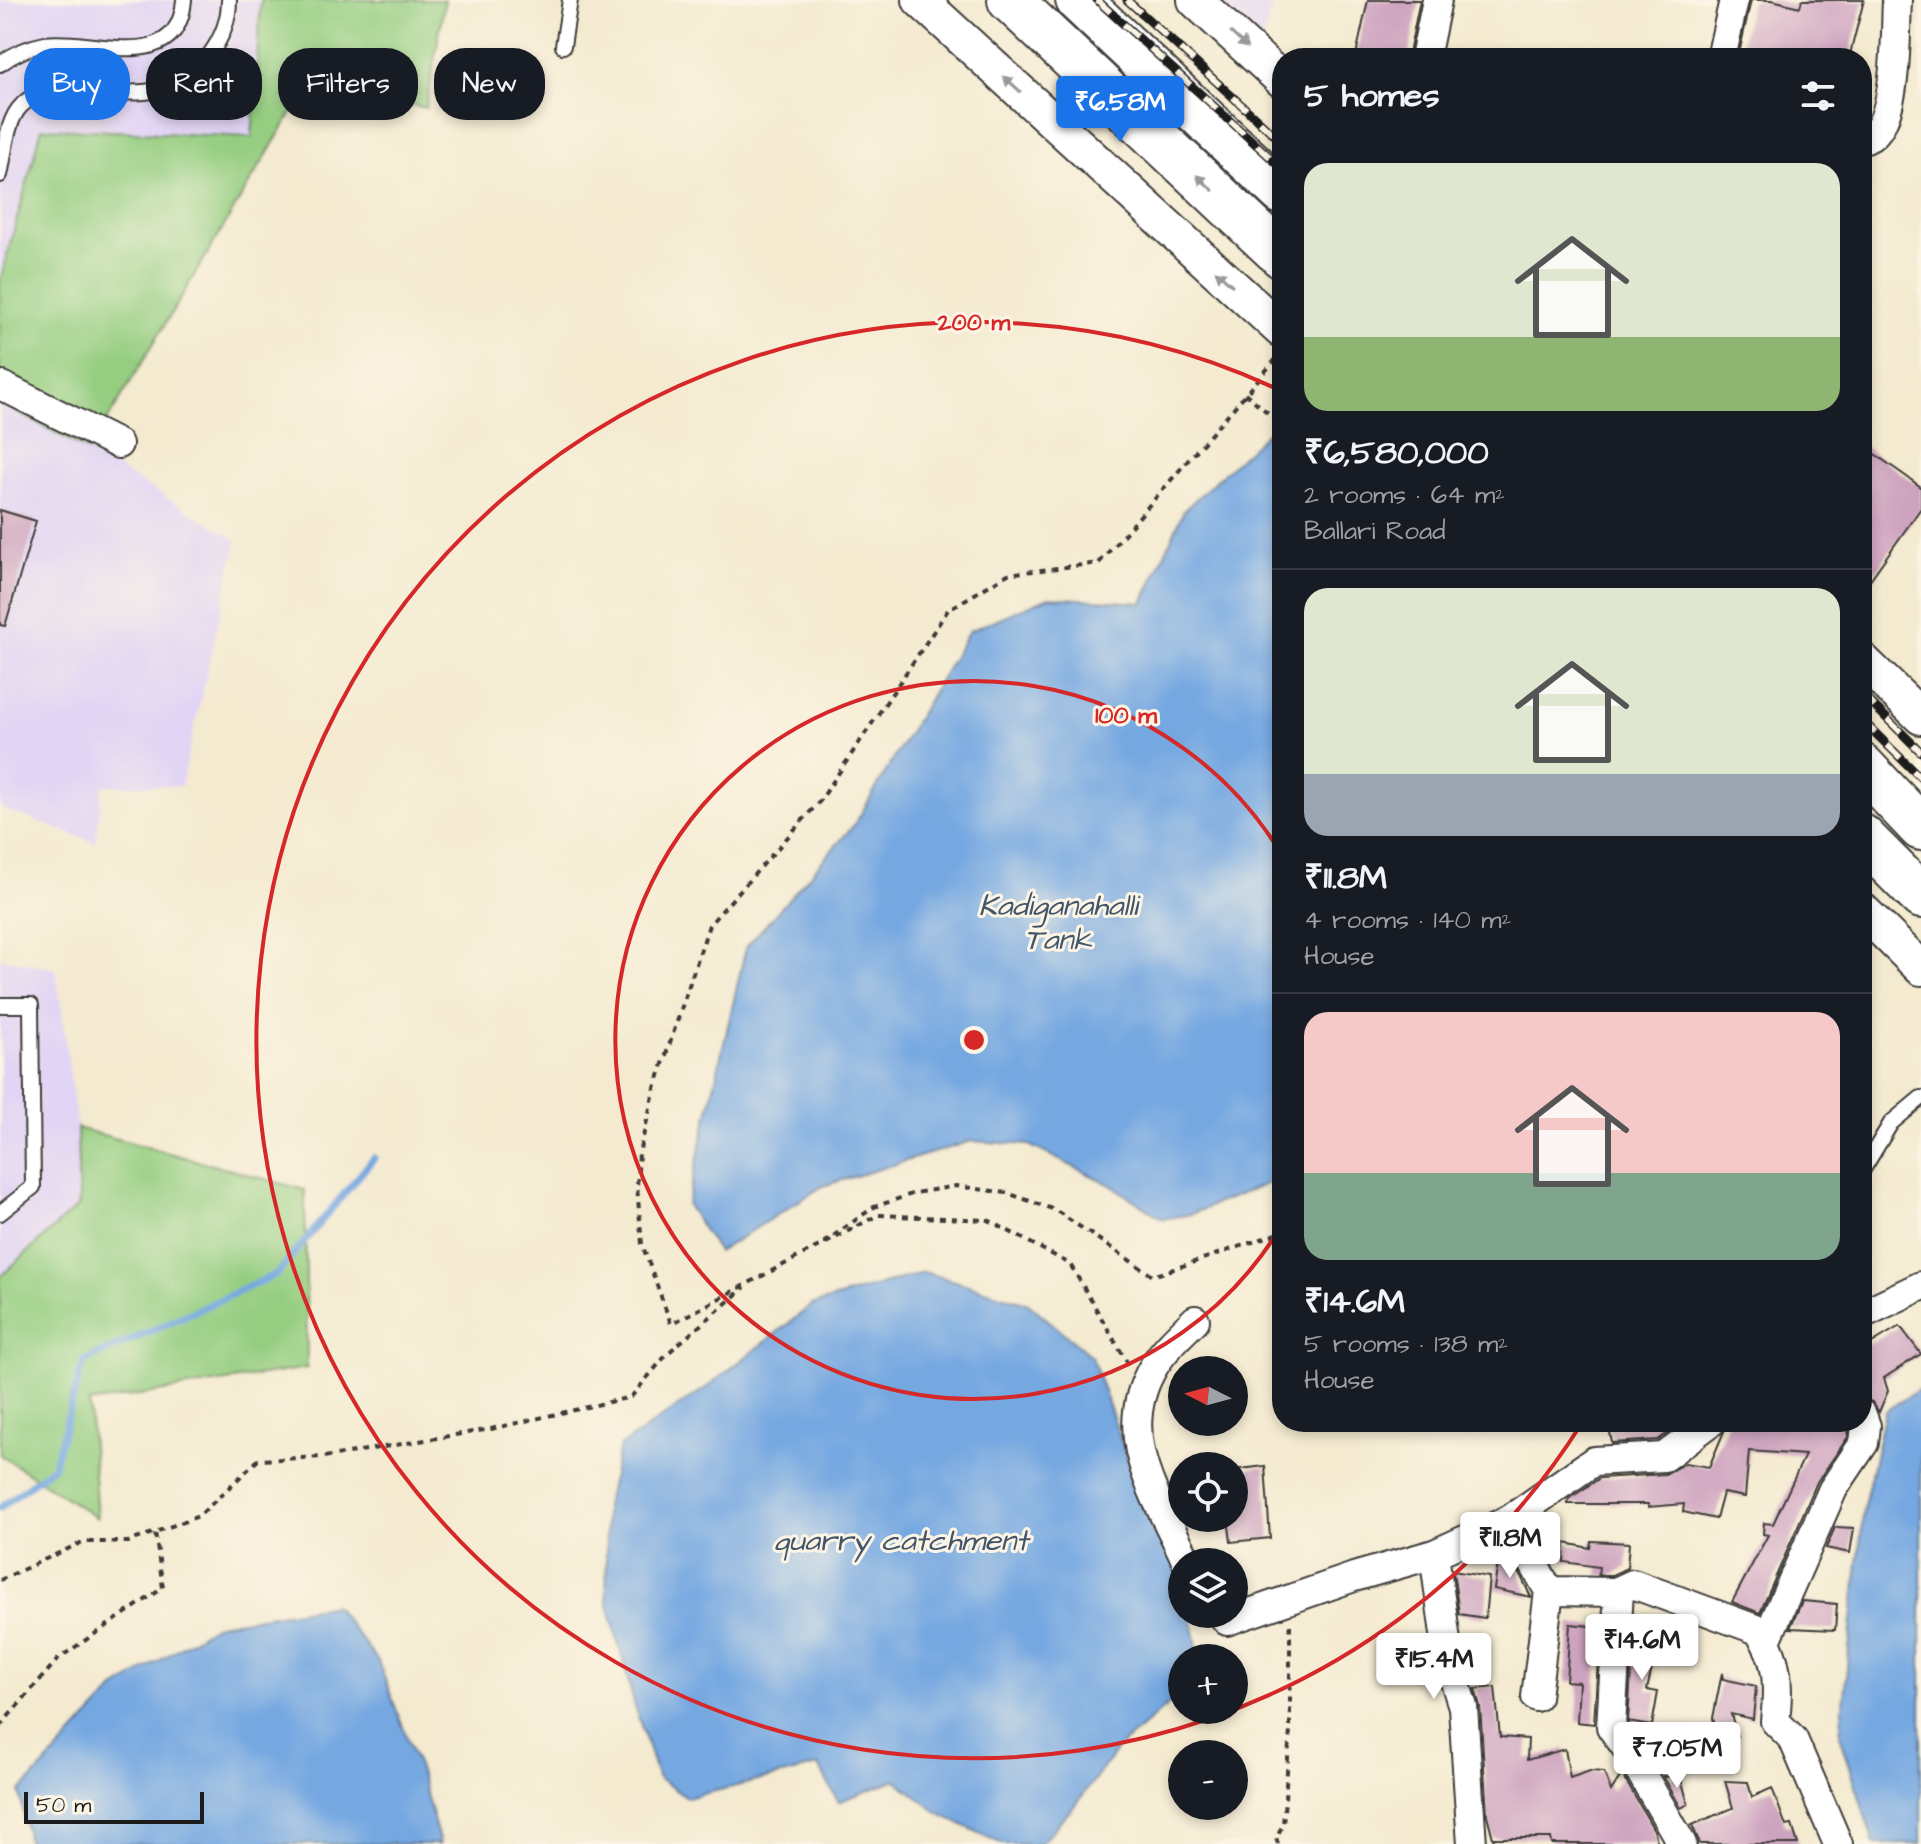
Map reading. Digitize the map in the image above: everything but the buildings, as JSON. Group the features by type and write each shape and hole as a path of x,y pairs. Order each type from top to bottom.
{"highway":[{"path":"1010,0 1272,247"},
{"path":"1078,0 1272,183"},
{"path":"1872,777 1921,828"},
{"path":"1872,847 1921,896"}],"street":[{"path":"920,0 1272,322"},
{"path":"1195,0 1272,71"},
{"path":"1427,48 1437,0"},
{"path":"1723,48 1734,0"},
{"path":"1872,134 1879,130 1889,109 1897,0"},
{"path":"0,385 118,444"},
{"path":"1872,670 1921,717"},
{"path":"1872,920 1921,968"},
{"path":"1872,1309 1921,1286"},
{"path":"1181,1548 1142,1464 1134,1431 1143,1388 1155,1364 1195,1320"},
{"path":"1248,1614 1434,1554 1509,1520 1594,1461 1664,1457 1698,1432"},
{"path":"1766,1641 1827,1501 1864,1443 1865,1432"},
{"path":"1509,1520 1549,1591 1536,1697"},
{"path":"1434,1554 1449,1663 1463,1707 1472,1844"},
{"path":"1549,1591 1619,1591 1633,1584 1758,1630 1766,1641 1779,1682 1775,1721 1793,1739 1838,1844"},
{"path":"1619,1591 1611,1727 1628,1750 1682,1844"}],"lane":[{"path":"0,64 18,53 48,44 131,49 153,45 177,24 184,0"},
{"path":"0,175 14,114 30,98 51,89 131,94 169,87 188,78 215,48 224,29 229,0"},
{"path":"563,46 570,0"},
{"path":"0,1005 31,1005 33,1172 33,1187 0,1213"},
{"path":"1872,1154 1891,1123 1921,1098"}],"path":[{"path":"1143,1388 1070,1264 988,1220 878,1215 671,1324 649,1271 638,1215 641,1142 651,1099 709,925 820,801 948,610 1008,574 1099,563 1272,364"},
{"path":"1245,393 1272,416"},
{"path":"0,1580 83,1542 128,1542 199,1516 258,1460 324,1457 476,1432 631,1397 668,1353 750,1283 819,1246 874,1207 915,1193 956,1186 1007,1193 1055,1210 1153,1276 1272,1235"},
{"path":"0,1726 59,1658 163,1588 155,1532"},
{"path":"1278,1844 1276,1837 1283,1825 1290,1731 1290,1599"}],"shaded area":[{"path":"0,0 261,0 258,48 146,48 146,120 253,120 252,137 42,128 0,281"},
{"path":"1213,0 1273,0 1262,47"},
{"path":"0,403 89,451 237,540 181,786 103,785 96,843 0,808"},
{"path":"0,958 56,969 77,1128 79,1205 0,1277"}],"green space":[{"path":"261,0 445,0 437,48 434,48 426,108 418,106 418,48 278,48 278,120 287,120 89,451 0,403 0,281 42,128 252,137 253,120 262,120 262,48 258,48"},
{"path":"77,1128 305,1190 307,1368 89,1403 97,1518 0,1455 0,1277 79,1205"}],"water":[{"name":"Kadiganahalli Tank","path":"1272,430 1272,1182 1191,1214 1163,1219 1109,1184 1029,1145 972,1141 823,1186 718,1252 687,1205 746,947 855,824 969,631 1049,597 1143,603 1184,510"},
{"name":"quarry catchment","path":"924,1272 1028,1303 1092,1357 1131,1469 1168,1548 1168,1628 1194,1628 1196,1644 1168,1644 1168,1705 1119,1747 1076,1804 1040,1844 1002,1844 938,1813 896,1780 838,1802 819,1766 687,1798 658,1778 635,1707 607,1600 605,1507 620,1446 710,1385 812,1305"},
{"path":"1921,1388 1921,1844 1874,1844 1840,1734 1864,1506 1885,1411"},
{"path":"334,1605 378,1661 420,1772 440,1844 28,1844 20,1792 115,1689 217,1624"}],"waterway":[{"path":"0,1508 53,1467 84,1361 277,1274 374,1158"}],"railway":[{"path":"1097,0 1272,159"},
{"path":"1127,0 1272,133"},
{"path":"1872,704 1921,752"},
{"path":"1872,730 1921,778"}]}
